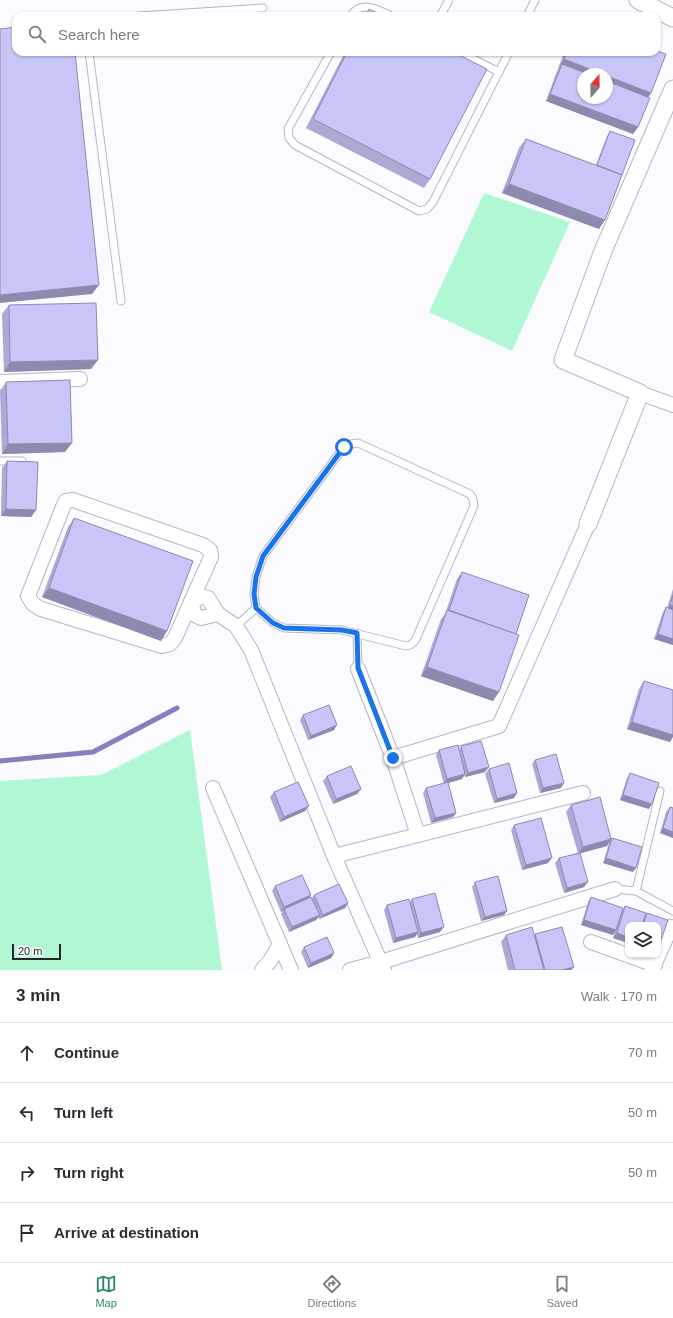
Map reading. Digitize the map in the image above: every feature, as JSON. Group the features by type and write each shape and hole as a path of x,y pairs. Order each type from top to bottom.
{"street":[{"path":"638,0 673,18"},
{"path":"673,89 603,251 563,360 640,393 673,405"},
{"path":"0,382 80,379"},
{"path":"393,758 499,726 588,524 640,393"},
{"path":"191,602 176,638 170,644 162,646 41,609 33,604 28,596 66,501 73,500 203,545 210,550 212,557 191,602 195,615 201,618 218,614 236,626 251,650 334,856 382,966"},
{"path":"358,668 393,758 418,835"},
{"path":"213,788 291,970"},
{"path":"334,856 583,793"},
{"path":"350,970 382,966 615,889"},
{"path":"591,942 654,967 671,927"},
{"path":"262,970 270,961 280,944"}],"lane":[{"path":"442,12 449,0"},
{"path":"529,12 536,0"},
{"path":"353,12 361,7 372,6 383,12"},
{"path":"201,12 263,8"},
{"path":"90,56 121,301"},
{"path":"329,56 288,129 289,138 295,145 419,211 427,209 433,202 507,56"},
{"path":"468,56 499,72"},
{"path":"358,443 470,494 473,499 474,506 415,641 406,646 357,633 342,630 284,628 273,623 256,608 254,594 256,577 263,556 344,447 358,443"},
{"path":"0,461 22,461"},
{"path":"236,626 256,608"},
{"path":"357,633 358,668"},
{"path":"636,891 660,791"},
{"path":"615,889 636,891 673,911"}],"green space":[{"path":"484,193 570,222 512,351 429,312"},
{"path":"190,730 222,970 0,970 0,781 101,775"}],"building":[{"path":"369,9 375,12 368,12"},
{"path":"12,28 12,56 75,56 99,285 0,295 0,29"},
{"path":"661,52 666,54 651,93 613,78 613,68 587,68 564,59 565,56 661,56"},
{"path":"345,56 461,56 487,69 430,179 313,119"},
{"path":"562,64 577,70 577,104 613,104 613,83 650,98 638,127 550,94"},
{"path":"610,131 635,140 622,175 597,165"},
{"path":"526,139 622,175 605,220 509,184"},
{"path":"96,303 98,360 10,362 9,305"},
{"path":"70,380 72,443 8,444 6,382"},
{"path":"7,461 38,462 36,510 6,509"},
{"path":"74,518 193,561 167,631 49,588"},
{"path":"462,572 529,595 516,634 449,610"},
{"path":"673,595 673,606 670,605"},
{"path":"666,607 673,610 673,639 658,634"},
{"path":"447,610 519,635 499,692 427,667"},
{"path":"644,681 673,690 673,735 632,722"},
{"path":"329,705 337,725 311,736 303,715"},
{"path":"481,741 489,767 468,773 461,746"},
{"path":"458,745 465,774 447,779 439,750"},
{"path":"556,754 564,783 543,788 535,760"},
{"path":"509,763 517,793 497,799 489,769"},
{"path":"351,766 361,789 336,799 327,776"},
{"path":"630,773 659,783 652,804 623,795"},
{"path":"298,782 309,806 284,817 274,792"},
{"path":"448,782 456,813 435,818 426,788"},
{"path":"600,797 611,839 583,847 571,805"},
{"path":"670,807 673,808 673,832 663,828"},
{"path":"541,818 552,858 526,865 514,825"},
{"path":"612,838 642,847 636,868 606,858"},
{"path":"580,853 588,882 567,888 559,858"},
{"path":"302,875 311,895 284,907 275,886"},
{"path":"498,876 507,911 485,917 475,882"},
{"path":"339,884 348,903 323,915 314,895"},
{"path":"435,893 444,927 421,933 412,899"},
{"path":"311,897 320,915 292,927 284,909"},
{"path":"591,897 623,908 616,930 584,920"},
{"path":"409,899 418,932 396,938 387,905"},
{"path":"625,906 646,913 643,922 625,922 625,936 617,933"},
{"path":"647,913 668,920 661,940 661,922 644,922"},
{"path":"532,927 544,970 515,970 506,935"},
{"path":"562,927 574,967 562,970 545,970 535,934"},
{"path":"327,937 334,953 311,963 304,947"}],"waterway":[{"path":"0,761 93,752 177,708"}],"route":[{"path":"344,447 263,556 256,577 254,594 256,608 273,623 284,628 342,630 357,633 358,668 393,758"}]}
